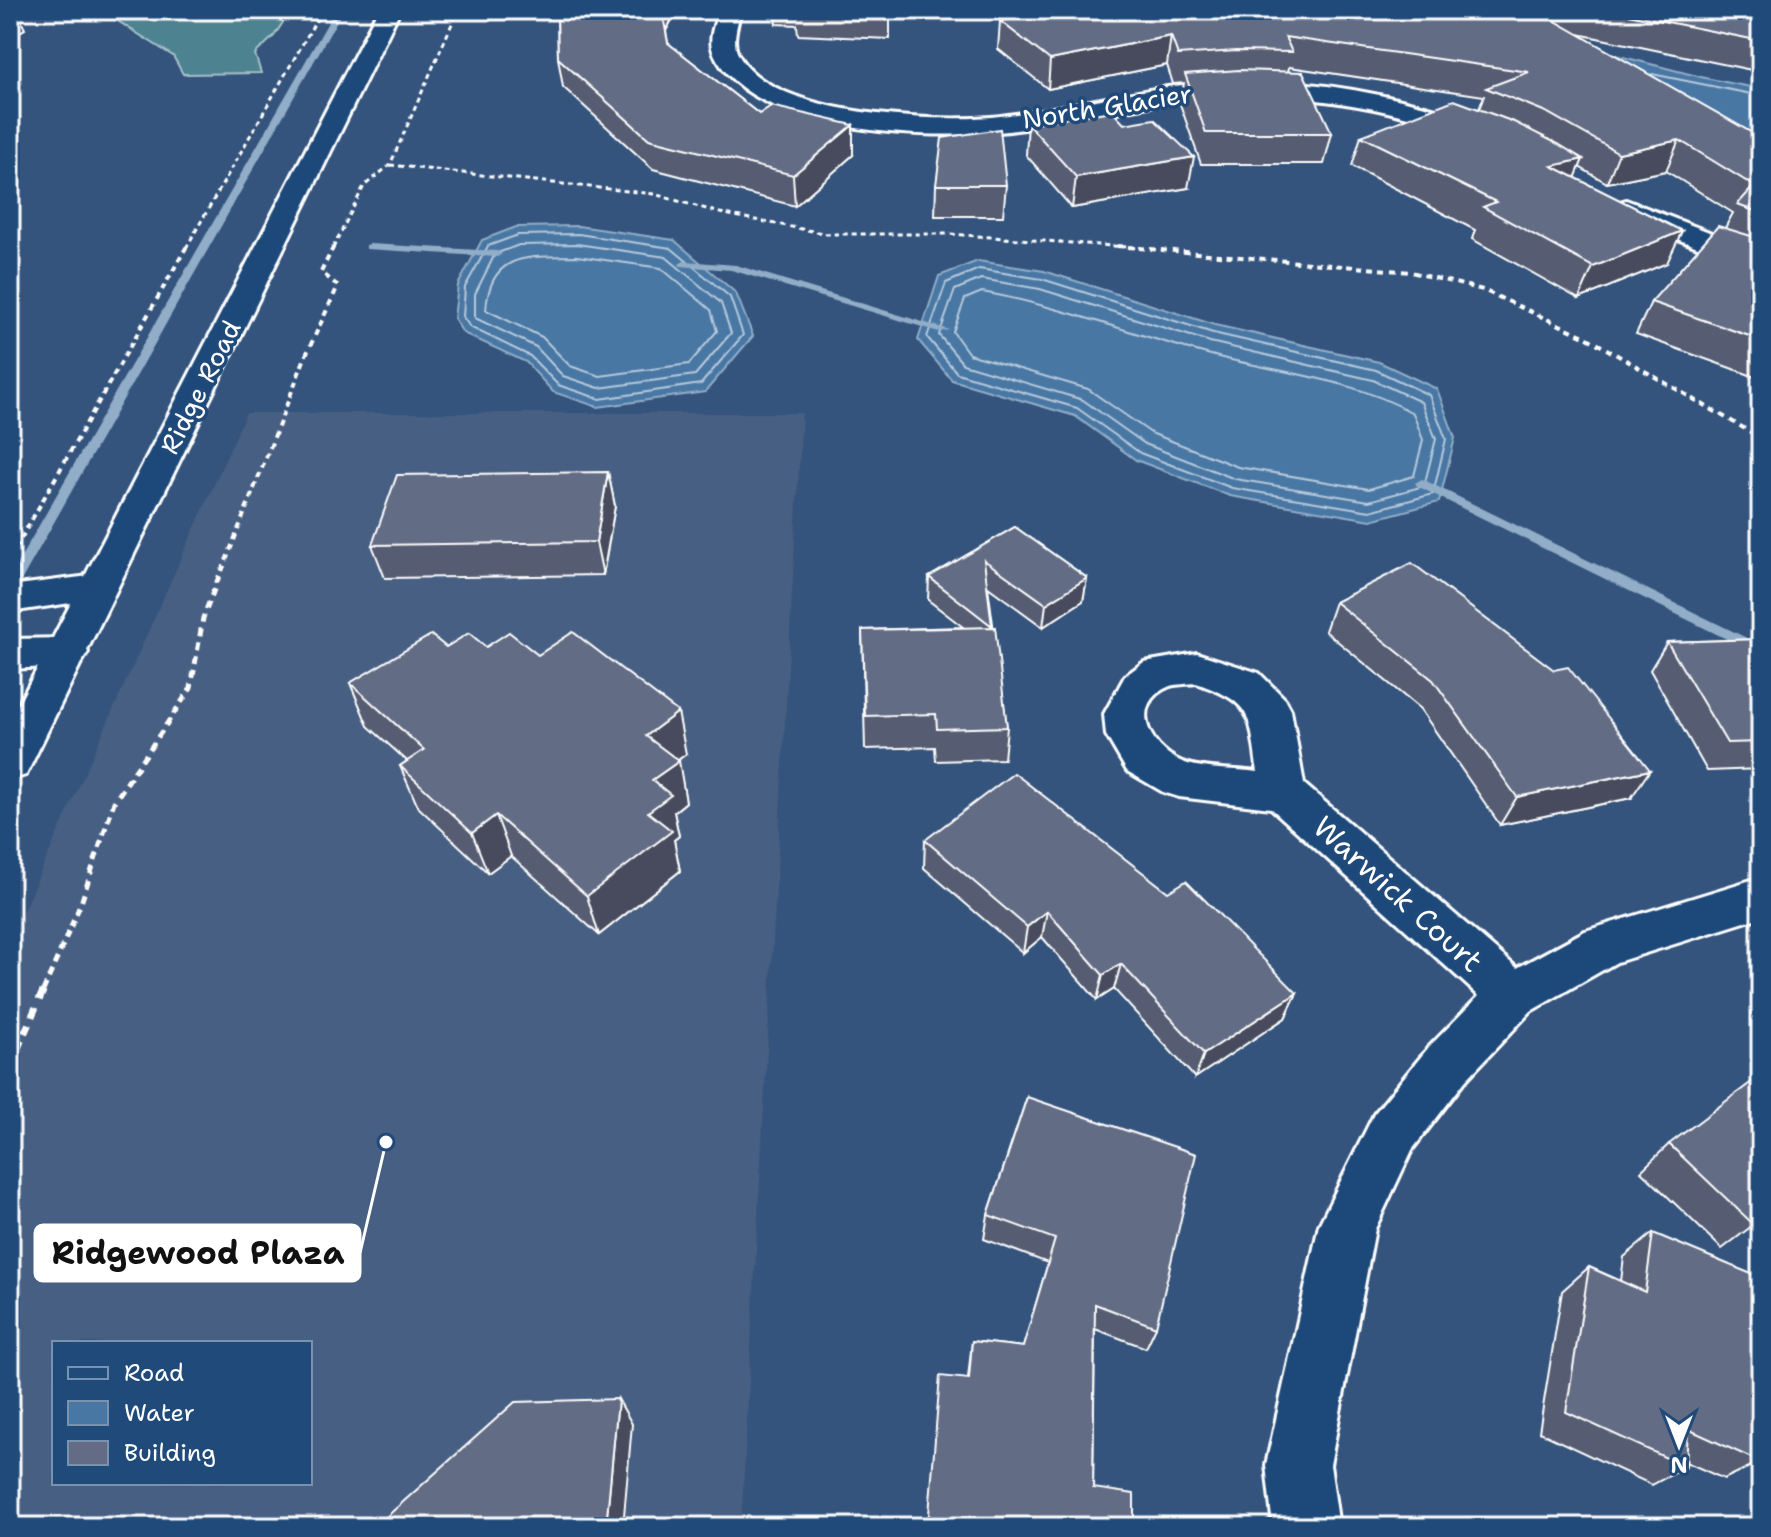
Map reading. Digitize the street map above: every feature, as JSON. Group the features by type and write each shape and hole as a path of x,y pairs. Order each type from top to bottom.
{"street":[{"name":"Ridge Road","path":"10,763 389,10"},
{"name":"North Glacier","path":"730,10 724,28 725,51 736,72 755,89 795,104 854,119 919,127 989,125 1115,102 1245,88 1312,93 1378,103 1432,114 1495,138"},
{"path":"1603,195 1641,216 1761,263"},
{"path":"10,599 97,588"},
{"path":"10,654 68,652"},
{"name":"Warwick Court","path":"1283,792 1513,995"},
{"path":"1306,1527 1298,1465 1347,1225 1393,1132 1447,1064 1513,995 1602,946 1761,897"}],"path":[{"path":"10,558 322,10"},
{"path":"10,1066 81,903 114,802 191,688 203,618 306,355 338,286 321,272 364,186 390,165 458,10"},
{"path":"390,165 654,194 720,213 827,234 950,234 1411,272 1469,286 1584,336 1761,438"}],"shaded area":[{"path":"246,413 802,413 741,1527 10,1527 10,940"}],"green space":[{"path":"84,10 291,10 274,36 255,54 261,73 183,74 173,56 108,15"}],"water":[{"path":"1561,41 1761,89 1761,144"},
{"path":"578,226 674,240 736,293 753,336 705,392 598,407 553,392 526,362 463,333 454,318 458,285 482,240 516,227"},
{"path":"978,261 1044,271 1215,325 1379,362 1437,389 1455,438 1439,502 1371,520 1230,496 1136,460 1075,416 952,380 918,340 939,276"}],"building":[{"path":"557,10 662,10 668,43 759,114 771,106 853,125 793,175 649,139 558,58"},
{"path":"800,10 890,10 890,13"},
{"path":"1058,10 1536,10 1761,138 1761,213 1737,205 1754,186 1679,140 1619,153 1546,112 1486,88 1529,72 1285,37 1292,52 1236,51 1178,55 1171,36 1050,60 1000,21"},
{"path":"1608,10 1761,10 1761,41"},
{"path":"1239,70 1303,72 1332,133 1206,133 1185,74"},
{"path":"1454,100 1514,122 1558,144 1583,159 1552,166 1682,231 1593,267 1483,207 1496,202 1361,136"},
{"path":"1112,111 1124,124 1154,119 1194,157 1076,177 1028,124"},
{"path":"1000,129 1006,185 936,185 942,138"},
{"path":"1718,226 1761,239 1761,340 1651,302"},
{"path":"608,472 596,542 372,545 397,475"},
{"path":"1015,527 1087,578 1046,604 984,560 992,626 929,577"},
{"path":"1412,563 1554,670 1568,667 1650,770 1517,797 1433,680 1335,602"},
{"path":"995,627 1007,727 937,729 936,714 865,716 862,630"},
{"path":"509,632 538,655 573,632 678,712 646,736 679,761 652,780 671,795 648,812 672,831 587,896 496,815 472,833 400,766 424,750 350,683 431,635 446,647 469,633 486,647"},
{"path":"1761,639 1761,742 1727,743 1667,642"},
{"path":"1014,773 1168,892 1186,881 1297,993 1204,1054 1121,964 1103,975 1047,911 1027,927 925,840"},
{"path":"1761,1075 1761,1219 1754,1225 1669,1144"},
{"path":"1027,1097 1196,1154 1156,1327 1095,1304 1093,1488 1134,1494 1134,1527 928,1527 940,1376 969,1379 972,1341 1023,1347 1055,1239 988,1215"},
{"path":"1653,1233 1761,1278 1760,1462 1688,1429 1686,1467 1566,1412 1589,1267 1645,1292"},
{"path":"618,1399 606,1527 375,1527 515,1402"}],"waterway":[{"path":"10,588 339,10"},
{"path":"370,247 497,254"},
{"path":"684,264 732,267 943,330"},
{"path":"1422,483 1761,651"}],"place":[{"name":"Ridgewood Plaza","path":"386,1142"}]}
